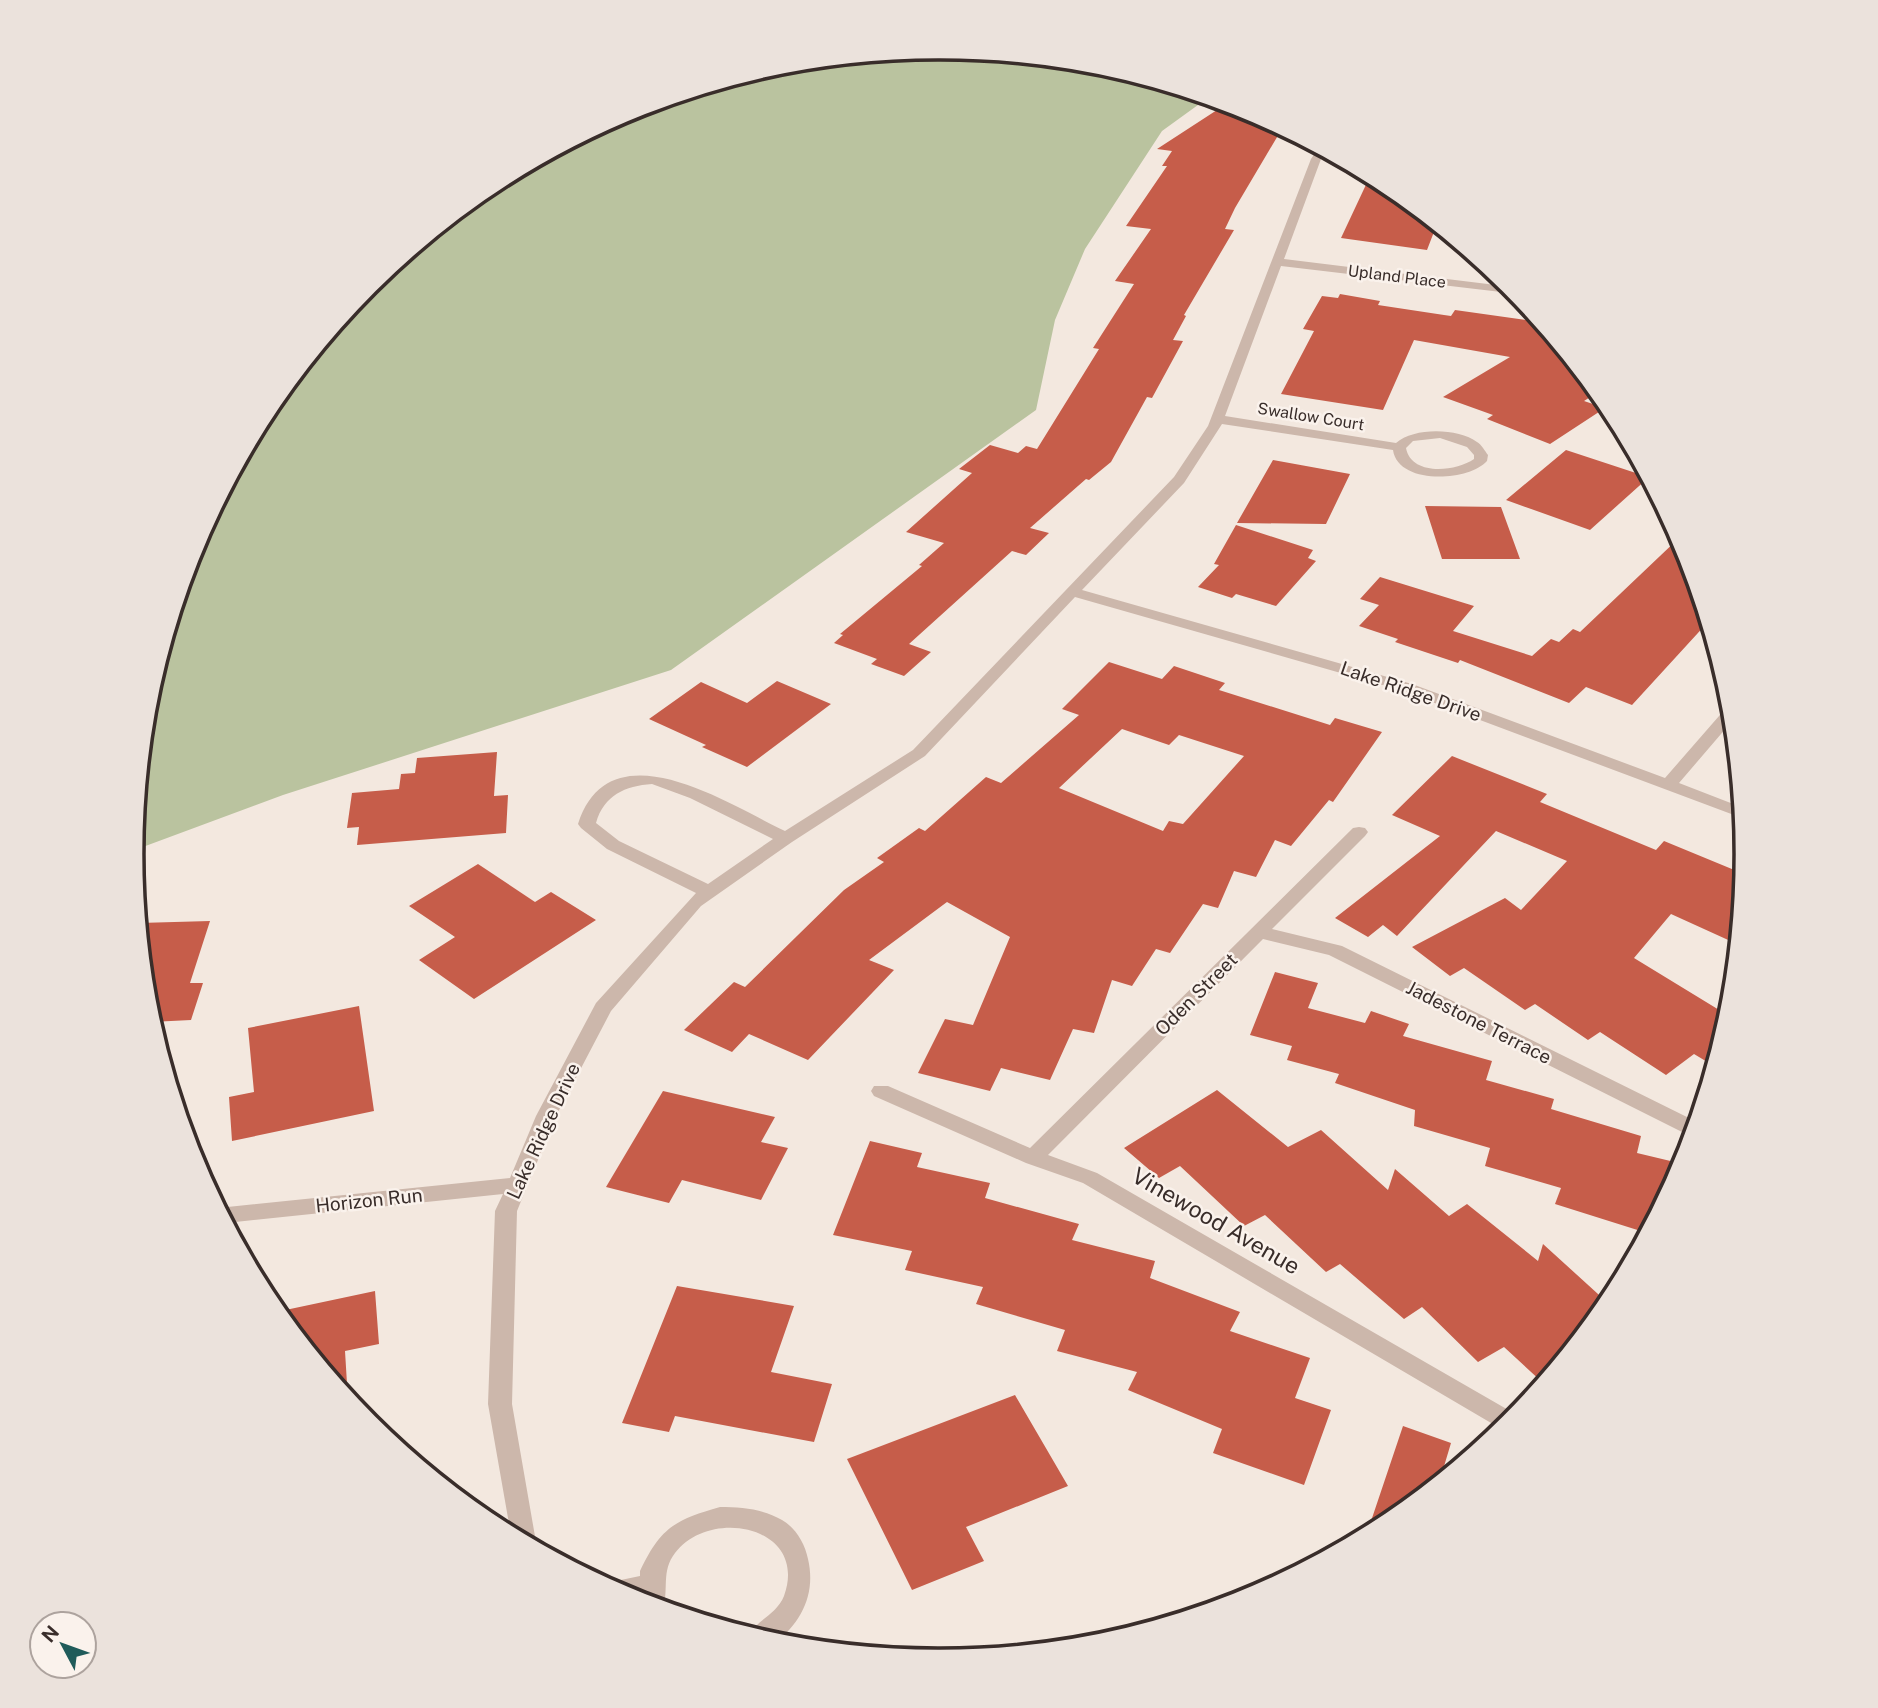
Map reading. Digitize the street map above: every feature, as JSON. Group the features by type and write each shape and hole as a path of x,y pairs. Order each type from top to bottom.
{"street":[{"name":"Lake Ridge Drive","path":"522,1530 500,1404 506,1211 546,1116 603,1008 695,902 786,838 919,753 1179,480 1217,419 1318,156"},
{"name":"Upland Place","path":"1278,262 1497,289"},
{"name":"Swallow Court","path":"1217,419 1399,447"},
{"name":"Swallow Court","path":"1418,435 1452,436 1478,449 1480,461 1468,470 1431,472 1419,469 1402,459 1399,447 1409,438 1418,435"},
{"name":"Lake Ridge Drive","path":"1073,592 1406,687 1732,809"},
{"path":"1669,784 1722,722"},
{"path":"709,892 613,845 587,824 590,808 603,793 613,788 654,779 786,838"},
{"name":"Oden Street","path":"1033,1158 1359,832"},
{"name":"Jadestone Terrace","path":"1258,932 1335,950 1685,1125"},
{"name":"Vinewood Avenue","path":"881,1091 1033,1158 1090,1178 1500,1417"},
{"name":"Horizon Run","path":"231,1214 517,1185"},
{"path":"650,1594 653,1566 664,1547 680,1532 699,1521 721,1516 744,1516 764,1522 781,1534 794,1549 800,1568 799,1588 793,1608 772,1630"}],"green space":[{"path":"939,60 1043,66 1145,87 1199,104 1162,131 1085,249 1055,320 1036,410 671,670 283,795 144,846 151,750 172,648 205,550 226,503 278,413 309,370 377,292 455,224 542,166 635,120 733,87 835,66"}],"building":[{"path":"1217,110 1278,136 1235,208 1225,229 1234,230 1184,315 1186,316 1173,340 1183,341 1152,398 1147,397 1111,462 1089,480 1086,479 1030,528 1049,533 1026,555 1012,551 909,644 931,652 904,676 871,664 877,659 834,643 843,635 840,634 922,566 919,565 944,543 906,532 972,473 959,469 990,445 1018,453 1026,446 1037,449 1099,349 1093,348 1134,284 1115,281 1151,229 1126,226 1167,166 1162,166 1172,151 1157,149"},
{"path":"1366,184 1434,233 1427,250 1341,238"},
{"path":"1340,294 1380,301 1378,305 1451,316 1455,310 1527,320 1589,398 1584,401 1594,404 1599,412 1550,444 1487,419 1493,415 1443,397 1510,357 1414,340 1383,410 1281,394 1314,331 1303,329 1322,296 1338,298"},
{"path":"1566,450 1636,473 1642,484 1590,530 1506,500"},
{"path":"1273,460 1350,474 1326,524 1237,523"},
{"path":"1425,506 1501,507 1520,559 1442,559"},
{"path":"1236,525 1313,550 1308,558 1316,561 1276,606 1236,594 1232,598 1198,587 1219,565 1214,564"},
{"path":"1671,546 1701,630 1632,705 1586,687 1569,703 1460,660 1458,663 1395,642 1398,639 1359,626 1379,605 1360,599 1380,577 1474,606 1453,631 1532,656 1551,639 1559,642 1573,629 1580,632"},
{"path":"1109,662 1162,679 1174,666 1225,683 1219,690 1330,725 1335,718 1382,732 1333,802 1329,800 1291,846 1275,840 1256,877 1234,871 1218,908 1203,904 1170,953 1156,949 1132,986 1112,980 1094,1033 1073,1029 1050,1080 1001,1068 990,1091 918,1073 945,1019 973,1025 1010,937 947,902 869,960 894,970 808,1060 749,1034 732,1052 684,1030 734,982 745,987 844,890 884,862 877,858 919,828 925,831 986,777 1001,783 1079,715 1062,709","holes":["1122,729 1169,745 1179,735 1244,756 1183,824 1169,821 1163,831 1059,788"]},
{"path":"777,681 831,704 747,767 649,719 701,682 747,703"},
{"path":"497,752 494,796 508,795 506,833 357,845 359,827 347,828 352,793 399,789 401,774 415,773 417,758"},
{"path":"1452,756 1547,794 1540,802 1656,850 1664,841 1733,870 1729,940 1671,914 1634,958 1718,1009 1706,1061 1694,1054 1666,1075 1600,1032 1588,1040 1535,1004 1525,1010 1464,968 1450,976 1412,947 1505,898 1521,910 1567,861 1496,831 1397,936 1383,925 1368,937 1335,918 1440,836 1392,815"},
{"path":"478,864 535,902 551,892 596,920 474,999 419,960 455,937 409,906"},
{"path":"210,921 190,983 203,983 191,1020 163,1021 148,923"},
{"path":"1275,972 1318,983 1308,1008 1365,1023 1371,1011 1409,1024 1403,1036 1492,1061 1486,1080 1554,1099 1551,1109 1641,1136 1637,1153 1672,1161 1638,1230 1555,1204 1561,1188 1485,1166 1490,1148 1414,1126 1415,1110 1335,1083 1339,1074 1287,1060 1292,1046 1250,1035"},
{"path":"359,1006 374,1111 232,1141 229,1097 254,1092 248,1028"},
{"path":"1217,1090 1288,1147 1321,1130 1388,1190 1395,1169 1449,1216 1467,1204 1538,1261 1543,1244 1600,1295 1537,1377 1504,1347 1478,1362 1422,1307 1404,1319 1340,1264 1326,1272 1265,1215 1244,1226 1180,1166 1159,1178 1124,1148"},
{"path":"663,1091 775,1117 761,1142 788,1148 761,1200 682,1180 669,1203 606,1187"},
{"path":"870,1141 922,1153 917,1167 990,1183 985,1198 1079,1224 1072,1240 1155,1261 1150,1278 1240,1312 1230,1331 1310,1358 1295,1398 1331,1410 1304,1485 1213,1453 1222,1429 1128,1390 1137,1372 1057,1351 1065,1330 976,1304 983,1287 905,1270 912,1251 833,1235"},
{"path":"677,1286 794,1306 771,1372 832,1384 814,1442 675,1416 669,1432 622,1423"},
{"path":"375,1291 379,1344 345,1351 347,1383 288,1309"},
{"path":"1015,1395 1068,1486 966,1527 984,1561 912,1590 847,1459"},
{"path":"1403,1426 1451,1443 1444,1467 1371,1520"}]}
